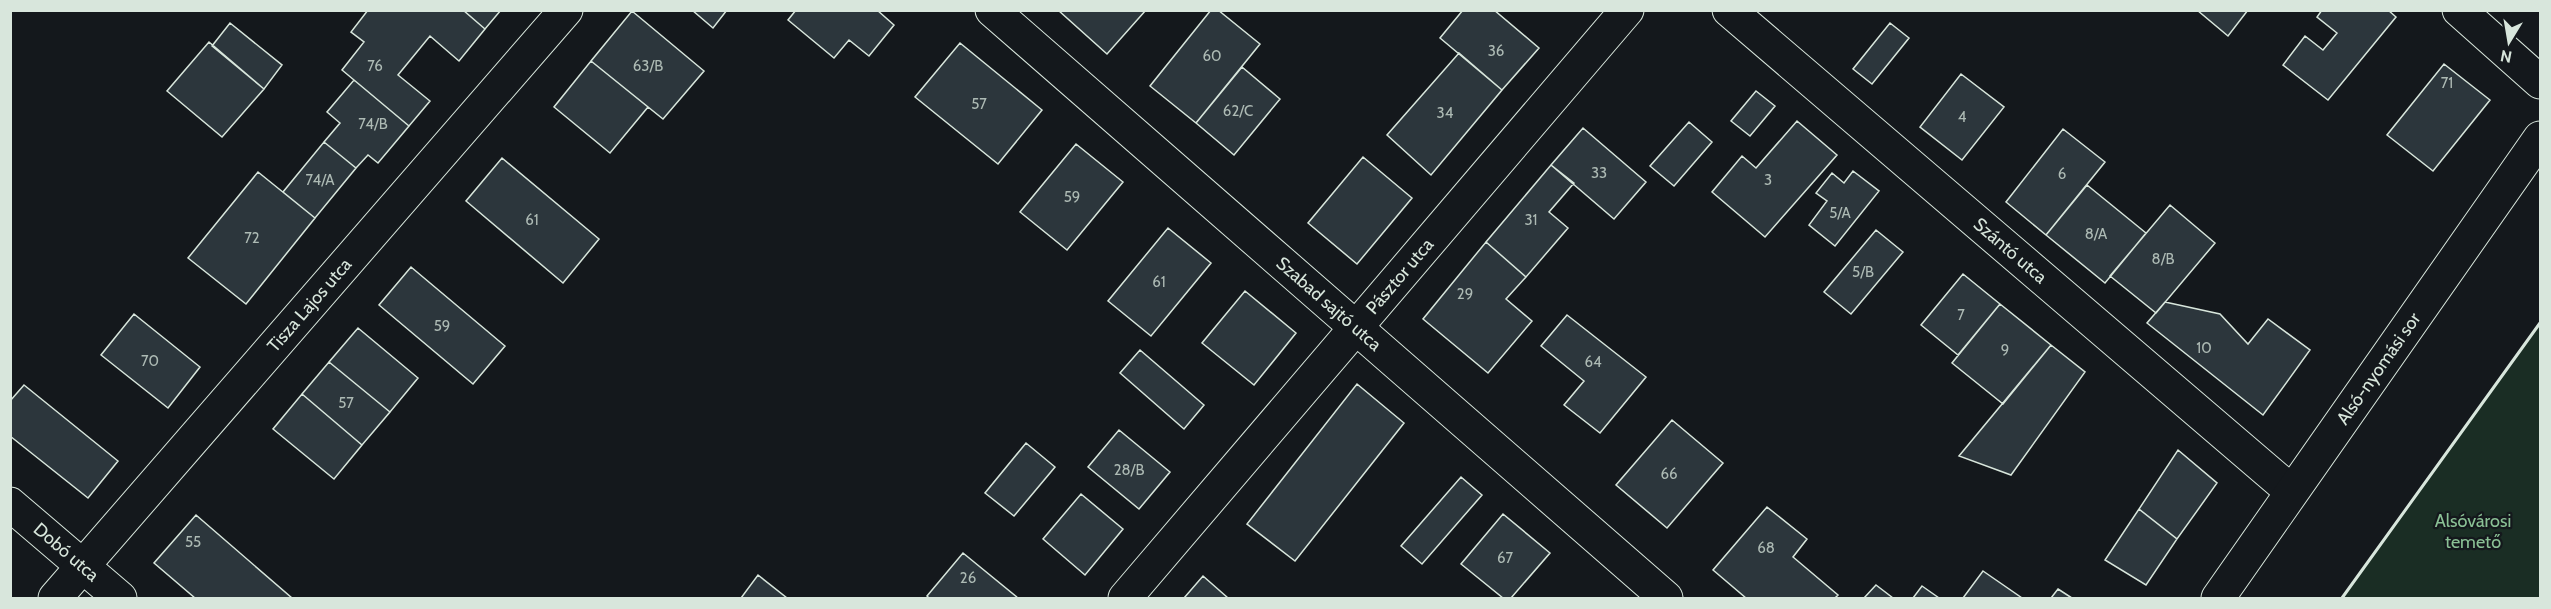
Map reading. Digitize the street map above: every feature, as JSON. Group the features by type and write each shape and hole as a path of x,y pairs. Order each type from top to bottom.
{"street":[{"name":"Tisza Lajos utca","path":"55,598 566,10"},
{"name":"Szabad sajtó utca","path":"992,10 1666,598"},
{"name":"Pásztor utca","path":"1125,598 1627,10"},
{"name":"Szántó utca","path":"1729,10 2291,491"},
{"path":"2458,10 2541,82"},
{"name":"Alsó-nyomási sor","path":"2218,598 2541,138"},
{"name":"Dobó utca","path":"10,504 120,598"}],"green space":[{"name":"Alsóvárosi temető","path":"2540,323 2540,598 2342,598"}],"building":[{"path":"368,10 463,10 485,29 459,61 430,36 398,75 430,101 409,126 342,70 364,42 351,32"},
{"path":"463,10 501,10 485,29"},
{"path":"692,10 727,10 713,28"},
{"path":"796,10 877,10 894,25 869,56 849,40 834,58 788,20"},
{"path":"1058,10 1146,10 1107,54"},
{"path":"1211,10 1218,10 1260,44 1196,123 1150,86"},
{"path":"1463,10 1494,10 1539,48 1502,90 1440,38"},
{"path":"2197,10 2248,10 2228,36"},
{"path":"2322,10 2388,10 2396,17 2328,100 2283,65 2305,36 2323,50 2337,33 2317,17"},
{"path":"632,11 704,71 663,119 591,61"},
{"path":"230,23 282,65 264,89 212,46"},
{"path":"1890,23 1909,38 1872,84 1853,69"},
{"path":"209,42 264,89 222,137 167,91"},
{"path":"960,43 1042,110 998,164 915,97"},
{"path":"1459,53 1502,90 1431,175 1387,135"},
{"path":"591,61 648,107 610,153 554,107"},
{"path":"2444,64 2490,100 2433,171 2387,135"},
{"path":"1242,67 1280,99 1234,155 1196,123"},
{"path":"1961,74 2004,107 1962,160 1920,127"},
{"path":"354,80 409,126 378,163 368,155 356,168 324,142 340,123 327,112"},
{"path":"1756,91 1775,106 1750,136 1731,121"},
{"path":"1797,121 1837,155 1765,237 1712,192 1742,156 1756,168"},
{"path":"1689,122 1712,142 1674,186 1650,166"},
{"path":"1583,128 1646,182 1614,219 1551,165"},
{"path":"2063,129 2105,162 2046,235 2006,202"},
{"path":"324,142 356,168 315,218 283,192"},
{"path":"1076,144 1123,182 1067,250 1020,212"},
{"path":"1363,157 1412,198 1357,264 1308,223"},
{"path":"502,158 599,239 563,283 466,201"},
{"path":"1551,165 1574,183 1549,212 1568,228 1526,277 1486,242"},
{"path":"1853,171 1879,191 1835,246 1809,225 1827,201 1816,193 1832,173 1844,183"},
{"path":"258,172 315,218 246,304 188,258"},
{"path":"2087,185 2146,233 2105,283 2046,235"},
{"path":"2170,205 2215,243 2156,313 2110,276"},
{"path":"1168,228 1211,263 1151,336 1108,301"},
{"path":"1876,230 1903,252 1851,314 1824,292"},
{"path":"1486,242 1526,277 1506,299 1532,321 1488,373 1423,319"},
{"path":"411,267 505,346 473,384 379,305"},
{"path":"1963,274 2000,304 1958,355 1921,325"},
{"path":"1245,291 1296,333 1254,385 1202,343"},
{"path":"2165,302 2220,314 2248,344 2268,319 2310,350 2263,415 2147,323"},
{"path":"2000,304 2051,345 2003,404 1952,363"},
{"path":"134,314 200,367 168,408 101,355"},
{"path":"1567,315 1646,377 1600,433 1564,405 1584,381 1541,346"},
{"path":"358,328 418,378 390,412 329,362"},
{"path":"2051,345 2085,372 2011,475 1959,456"},
{"path":"1140,350 1204,405 1184,429 1120,373"},
{"path":"329,362 390,412 362,445 302,394"},
{"path":"1357,384 1404,423 1295,561 1247,524"},
{"path":"24,385 118,461 88,498 10,436 10,401"},
{"path":"302,394 362,445 334,479 273,429"},
{"path":"1672,420 1723,463 1667,528 1616,485"},
{"path":"1119,430 1170,472 1139,509 1088,467"},
{"path":"1026,443 1055,467 1014,516 985,493"},
{"path":"2178,450 2217,483 2177,539 2139,509"},
{"path":"1461,477 1482,495 1422,564 1401,546"},
{"path":"1081,494 1123,529 1085,575 1043,539"},
{"path":"1767,507 1807,539 1793,557 1838,595 1835,598 1746,598 1713,570"},
{"path":"2139,509 2177,539 2146,585 2105,560"},
{"path":"1503,514 1550,553 1511,598 1503,598 1461,564"},
{"path":"196,515 292,598 195,598 154,563"},
{"path":"963,553 1018,598 929,598 927,596"},
{"path":"1983,571 2022,598 1963,598"},
{"path":"758,575 787,598 741,598"},
{"path":"1203,576 1228,598 1184,598"},
{"path":"1876,585 1893,598 1864,598"},
{"path":"1922,586 1939,598 1913,598"},
{"path":"2058,589 2072,598 2051,598"}],"wall":[{"path":"2342,598 2540,323"}]}
